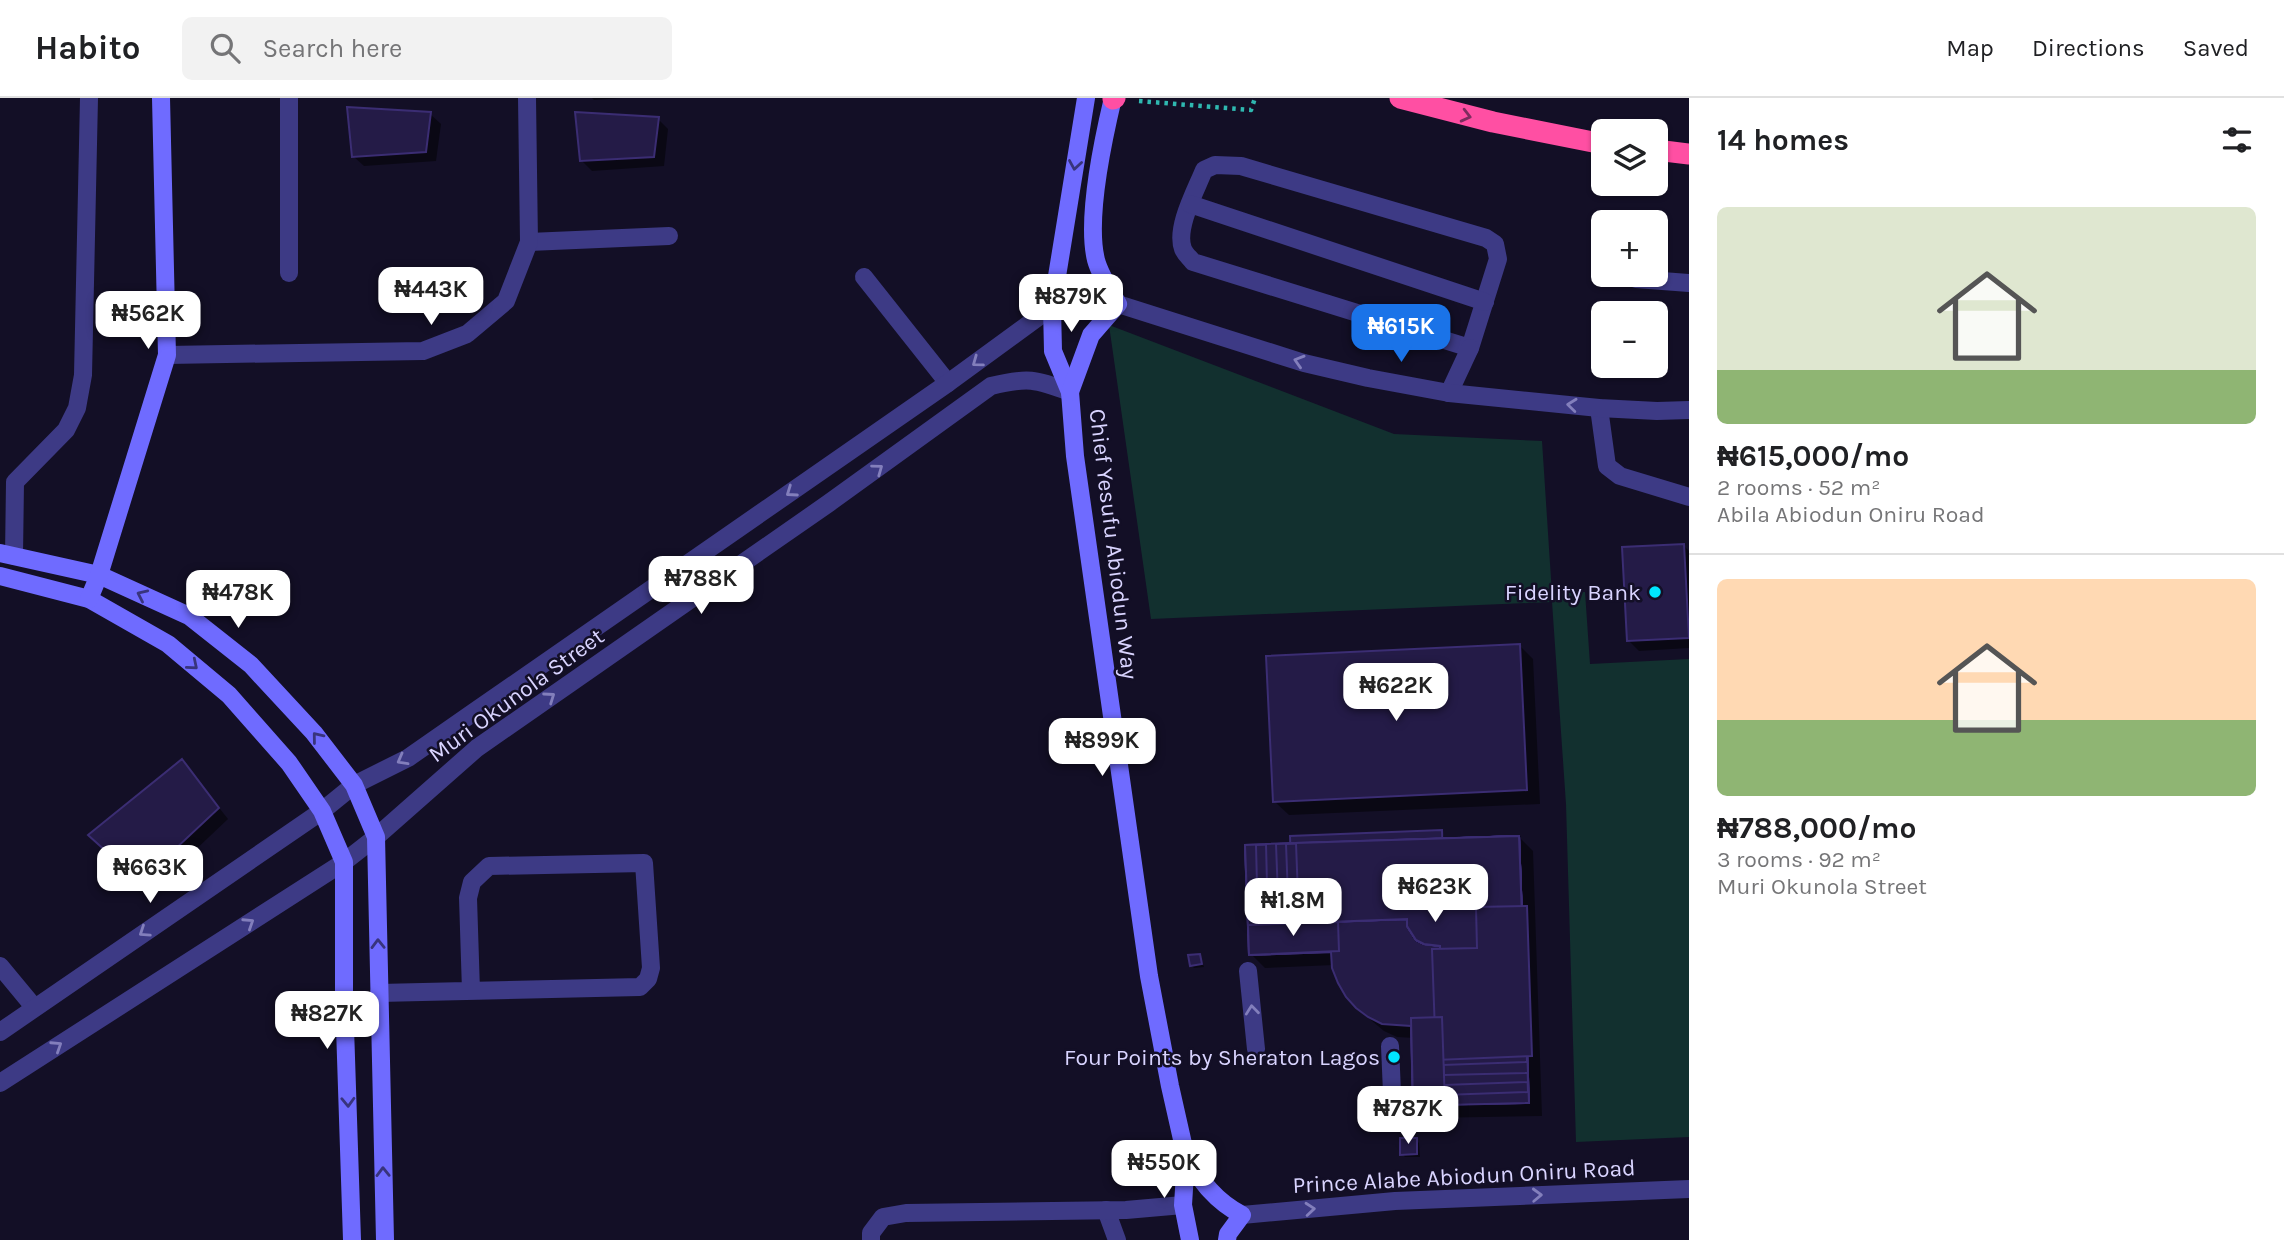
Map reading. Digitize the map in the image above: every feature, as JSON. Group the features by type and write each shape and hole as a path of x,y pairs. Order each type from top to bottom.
{"highway":[{"path":"1400,98 1493,122 1591,142"},
{"path":"1668,151 1689,154"}],"street":[{"path":"89,98 86,345 79,397 77,408 66,430 8,482 7,554 99,575 189,617 251,665 314,733 354,785 376,837 385,1240"},
{"path":"89,599 99,575 167,355 161,98"},
{"path":"289,98 289,273"},
{"path":"167,355 423,351 467,334 506,301 529,242 527,98"},
{"name":"Chief Yesufu Abiodun Way","path":"1086,98 1052,307 1053,351 1070,392 1075,456 1149,976 1186,1157"},
{"path":"1118,99 1096,196 1093,227 1098,268 1118,304 1304,363 1449,393 1599,408 1689,410"},
{"path":"1449,393 1470,348 1485,302 1498,259 1495,244 1486,238 1241,166 1215,165 1204,170 1180,237 1184,251 1193,262 1470,348"},
{"path":"1191,204 1485,302"},
{"path":"529,242 669,236"},
{"path":"864,277 948,383"},
{"path":"1668,281 1689,283"},
{"name":"Chief Yesufu Abiodun Way","path":"1070,392 1091,335 1118,304"},
{"name":"Muri Okunola Street","path":"0,1032 322,811 354,785 408,758 948,383 1052,307"},
{"name":"Muri Okunola Street","path":"0,1083 344,862 477,748 829,503 991,386 1017,380 1041,380 1070,392"},
{"path":"1599,408 1607,466 1620,476 1640,484 1689,496"},
{"path":"0,576 89,599 168,644 229,695 289,763 322,811 344,862 344,998 352,1240"},
{"path":"379,993 471,991 640,987 648,979 651,968 644,863 489,866 472,882 468,898 471,991"},
{"path":"0,966 34,1007"},
{"path":"1248,971 1256,1049"},
{"path":"1390,1046 1393,1116"},
{"path":"1186,1157 1183,1205 1190,1240"},
{"path":"1186,1157 1204,1186 1223,1205 1242,1215 1228,1234 1227,1240"},
{"name":"Prince Alabe Abiodun Oniru Road","path":"1242,1215 1395,1201 1689,1189"},
{"path":"871,1240 871,1233 883,1217 906,1213 1106,1210 1183,1205"},
{"path":"1106,1210 1117,1240"}],"path":[{"path":"1118,99 1251,110 1255,98"}],"green space":[{"path":"1109,325 1394,434 1542,441 1552,594 1585,592 1590,664 1689,659 1689,1137 1576,1142 1566,804 1552,602 1151,619"}],"building":[{"path":"347,107 431,112 426,152 352,157"},
{"path":"575,112 659,117 654,157 580,161"},
{"name":"Fidelity Bank","path":"1684,544 1689,638 1627,641 1622,547"},
{"path":"1520,644 1527,790 1273,802 1266,656"},
{"path":"182,759 219,808 140,882 88,835"},
{"path":"1442,830 1444,882 1403,883 1405,927 1293,931 1290,836"},
{"path":"1519,836 1529,1103 1413,1105 1410,972 1393,966 1385,950 1249,955 1245,845 1248,881 1320,878 1318,843"},
{"path":"1519,836 1529,1103 1413,1105 1411,1026 1382,1024 1356,1008 1338,983 1332,968 1331,952 1249,955 1245,845"},
{"path":"1519,836 1529,1103 1445,1105 1440,946 1416,940 1407,926 1407,919 1248,925 1245,845"},
{"path":"1519,836 1528,1092 1444,1095 1440,946 1416,940 1407,926 1407,919 1258,925 1256,845"},
{"path":"1519,836 1528,1082 1444,1085 1440,946 1416,940 1407,926 1407,919 1268,924 1266,844"},
{"path":"1519,836 1528,1073 1444,1075 1440,946 1416,940 1407,926 1407,919 1279,924 1276,844"},
{"path":"1519,836 1527,1062 1443,1065 1440,946 1416,940 1407,926 1407,919 1289,923 1286,844"},
{"path":"1519,836 1527,1052 1443,1055 1440,946 1416,940 1407,926 1407,919 1299,923 1296,843"},
{"path":"1527,906 1532,1056 1436,1060 1432,949 1477,948 1476,907"},
{"path":"1338,922 1339,951 1249,955 1248,925"},
{"path":"1200,954 1202,964 1190,966 1188,955"},
{"path":"1442,1017 1445,1105 1413,1105 1411,1018"},
{"path":"1400,1138 1417,1138 1417,1154 1400,1155"}],"place":[{"name":"Fidelity Bank","path":"1655,592"},
{"name":"Four Points by Sheraton Lagos","path":"1394,1057"}]}
